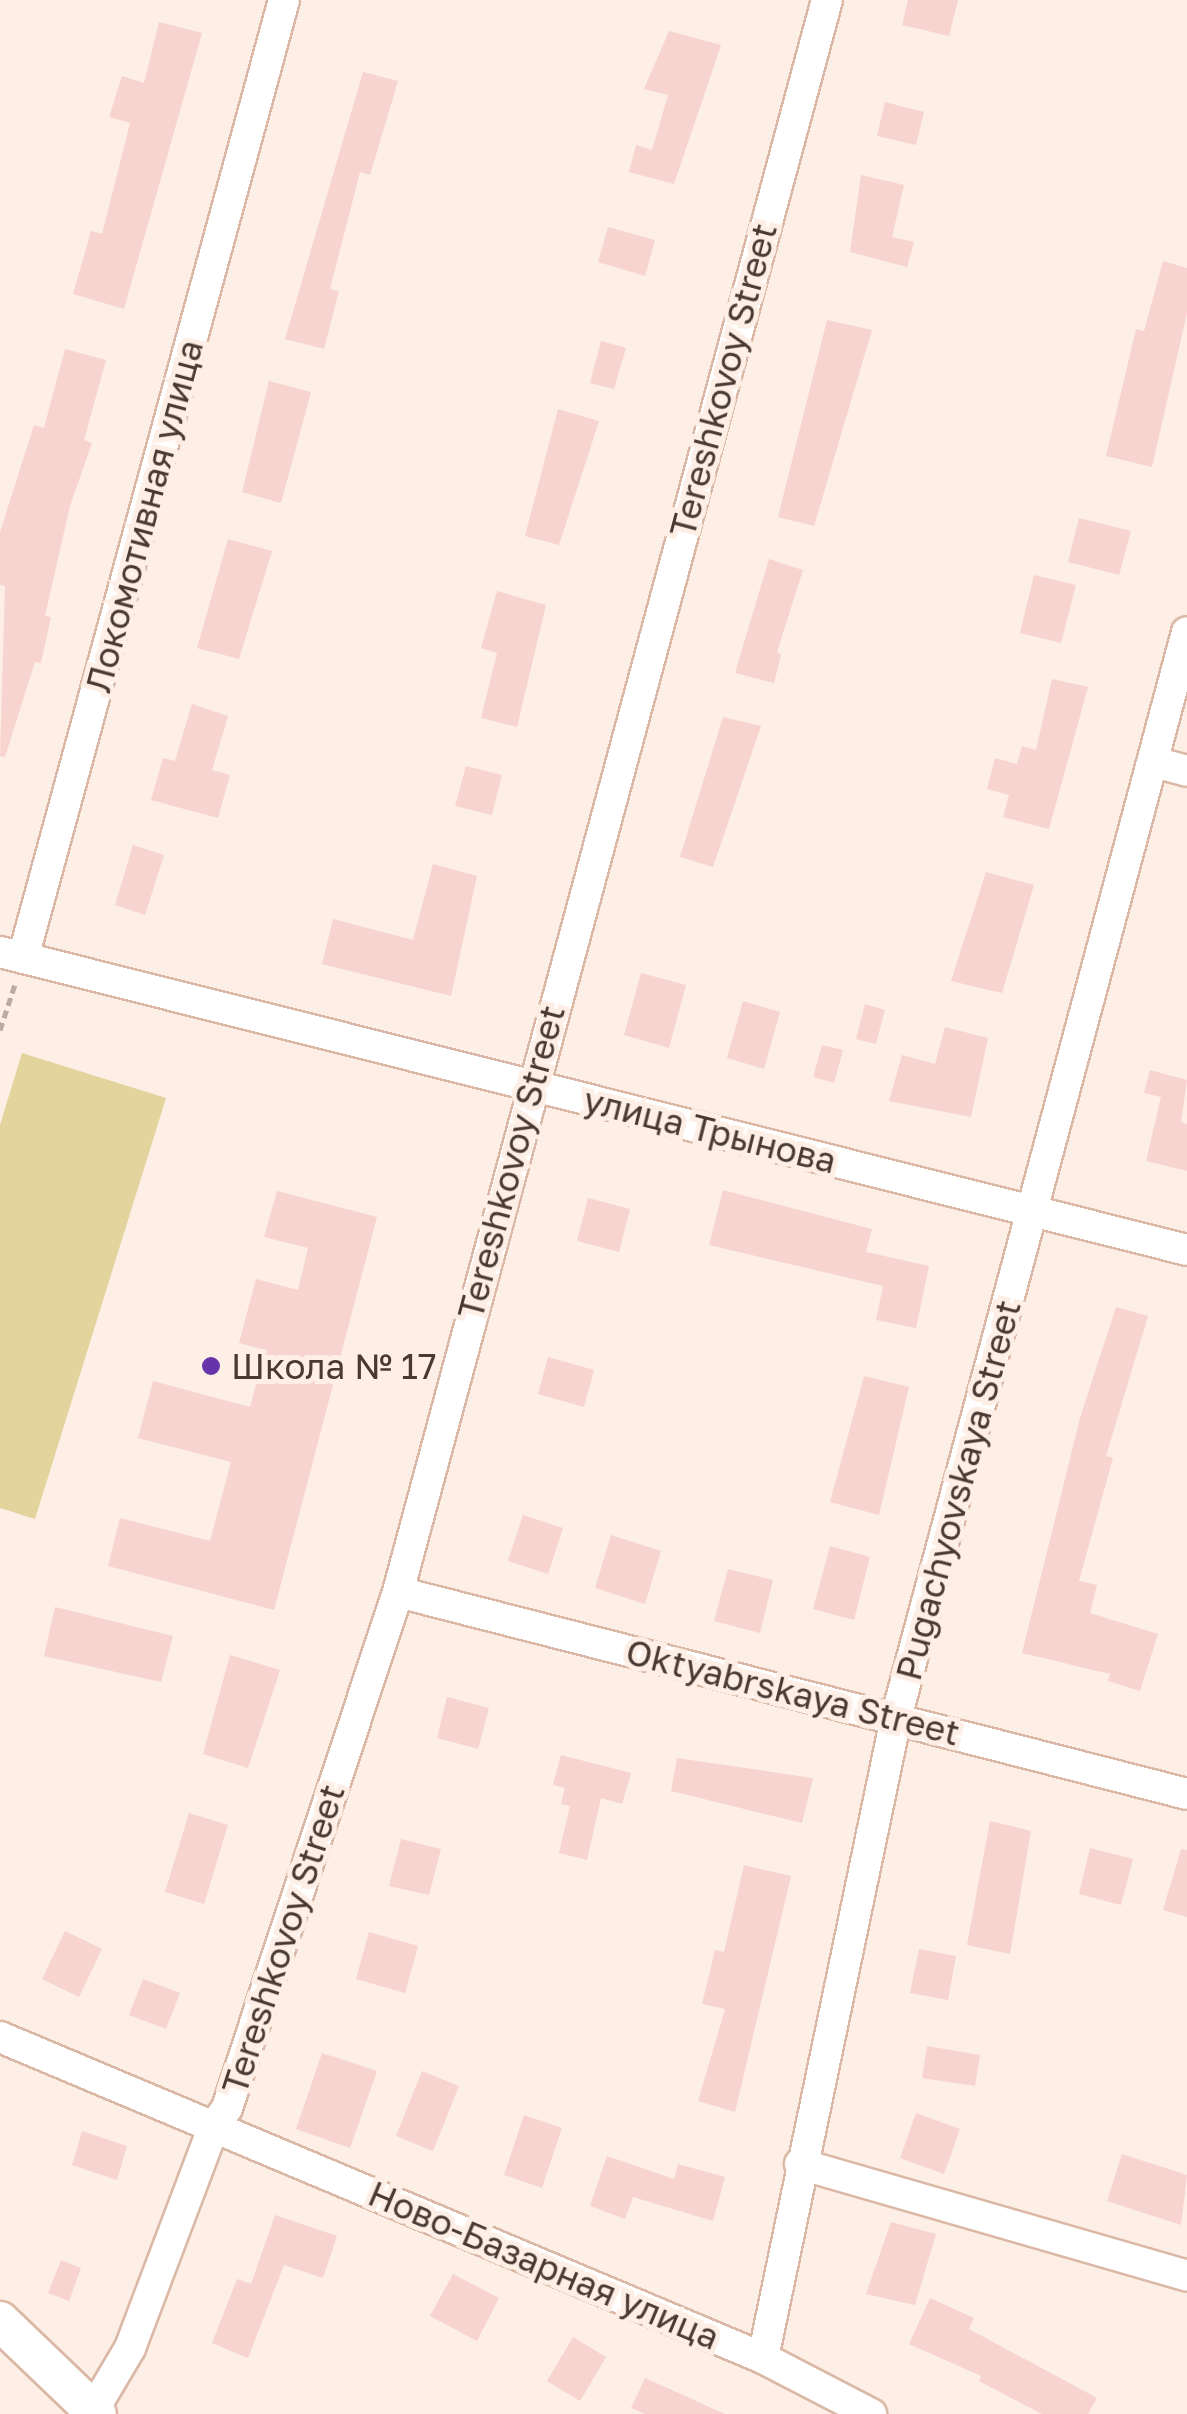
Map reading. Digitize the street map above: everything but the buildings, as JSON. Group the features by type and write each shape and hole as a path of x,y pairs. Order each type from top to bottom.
{"street":[{"name":"Локомотивная улица","path":"12,955 284,0"},
{"name":"Tereshkovoy Street","path":"94,2413 130,2348 214,2126 227,2108 398,1592 530,1085 827,0"},
{"name":"Pugachyovskaya Street","path":"763,2358 800,2164 896,1718 1187,632"},
{"path":"1154,762 1187,771"},
{"name":"улица Трынова","path":"12,955 1187,1250"},
{"name":"Oktyabrskaya Street","path":"398,1592 1187,1794"},
{"name":"Ново-Базарная улица","path":"0,2038 763,2358 871,2414"},
{"path":"800,2164 1187,2276"},
{"path":"0,2321 94,2413"}],"path":[{"path":"0,1030 12,955"}],"shaded area":[{"path":"22,1053 166,1098 35,1519 0,1508 0,1125"}],"place":[{"name":"Школа № 17","path":"211,1366"}]}
